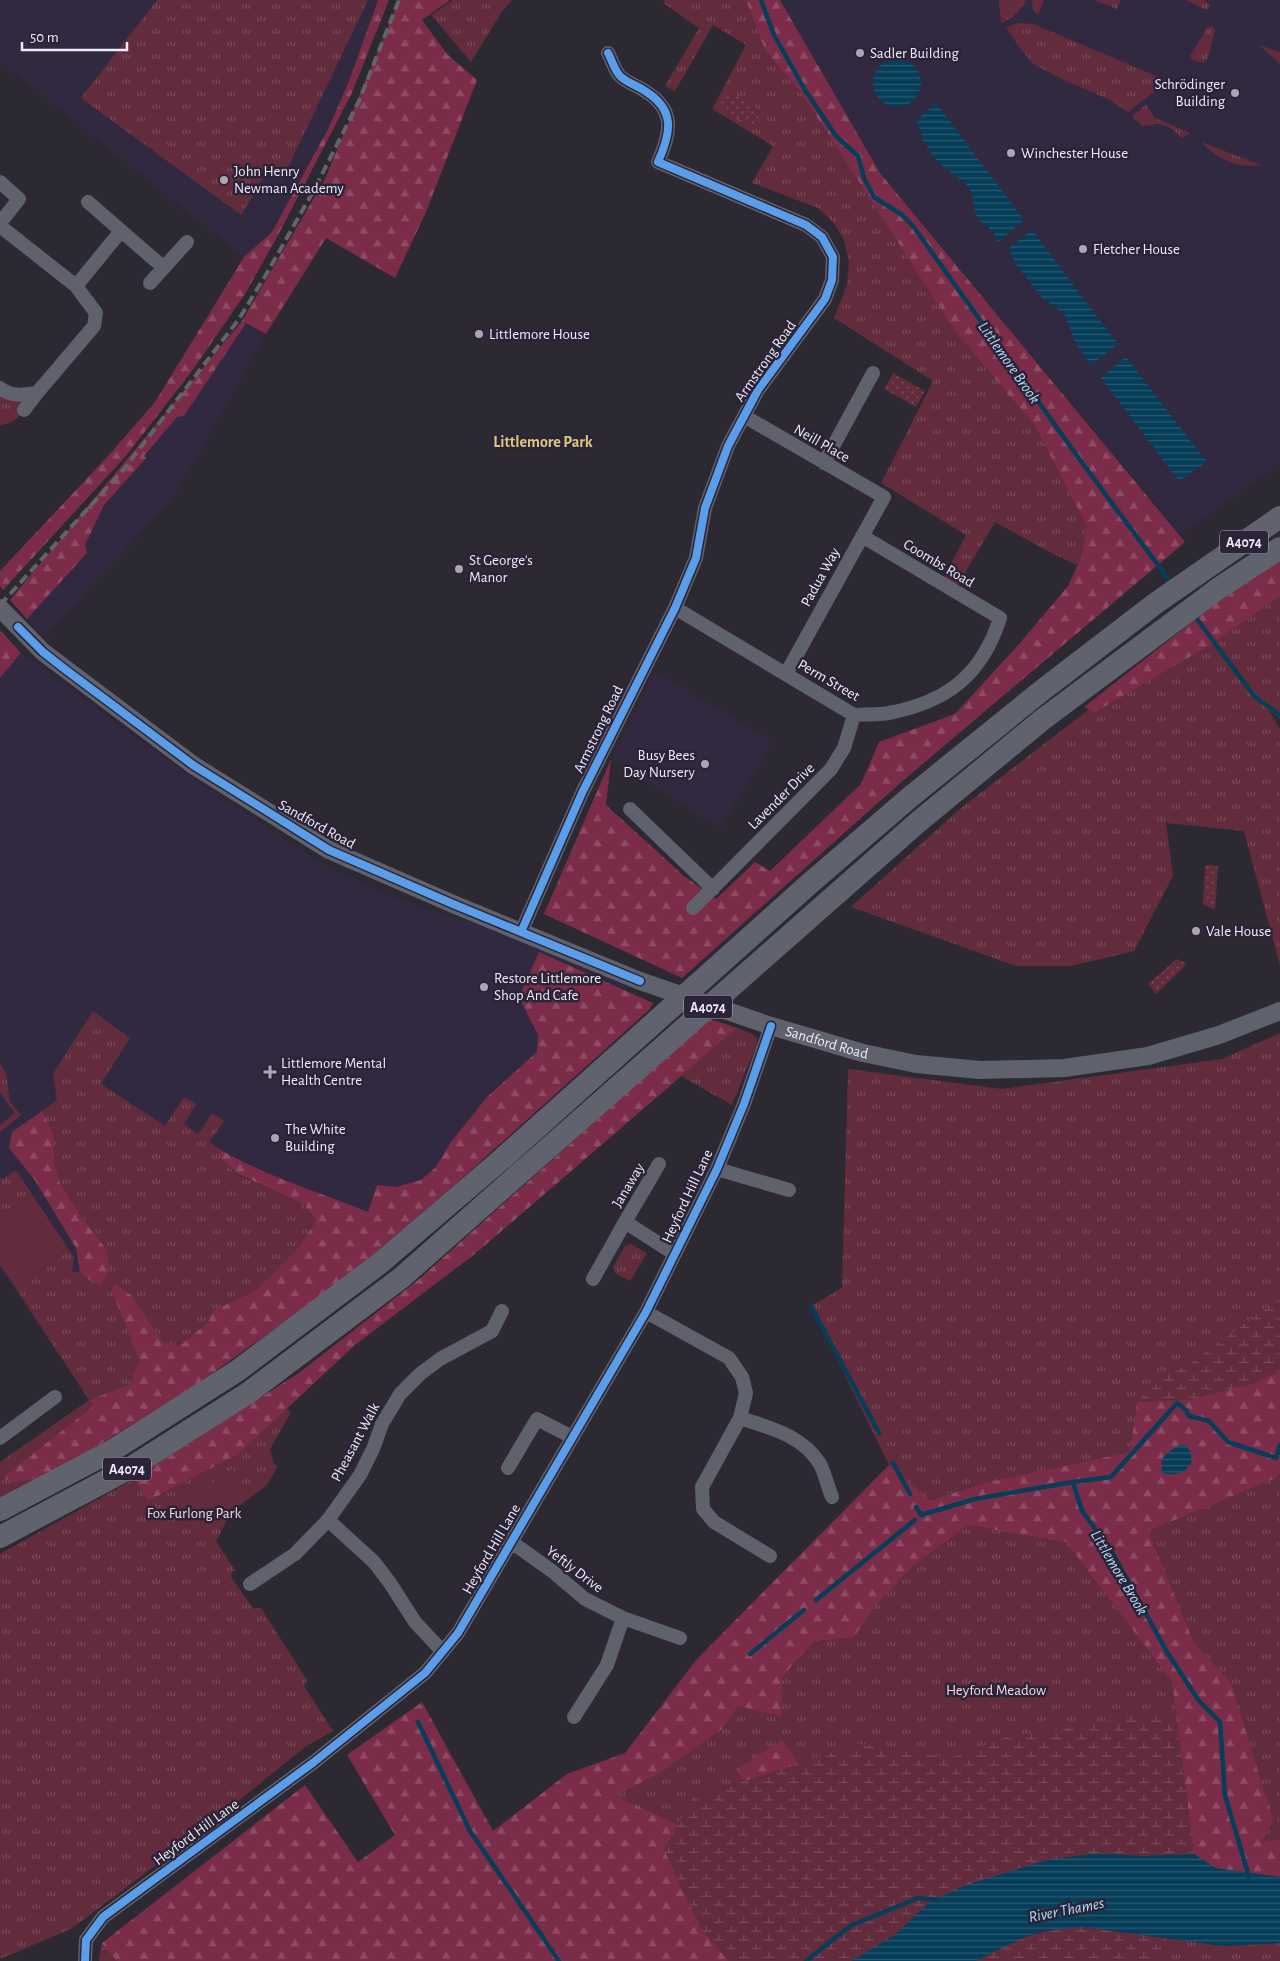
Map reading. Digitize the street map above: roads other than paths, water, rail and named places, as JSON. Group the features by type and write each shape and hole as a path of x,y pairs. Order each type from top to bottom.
{"main road":[{"name":"A4074","path":"0,1510 113,1450 237,1371 379,1264 502,1159 866,835 1040,692 1156,603 1280,517"},
{"name":"A4074","path":"0,1537 130,1468 248,1393 401,1278 917,823 1042,720 1219,588 1280,548"}],"street":[{"name":"Armstrong Road","path":"521,932 582,793 675,608 696,558 705,508 728,446 758,390 825,299 832,280 833,257 822,237 806,225 658,162 668,137 669,124 662,104 647,92 619,76 608,53"},
{"path":"0,182 19,199 0,225 76,286 96,314 94,326 24,410"},
{"path":"88,202 164,268"},
{"path":"76,286 121,231"},
{"path":"150,283 187,242"},
{"path":"824,463 873,374"},
{"path":"0,388 8,394 37,393"},
{"name":"Neill Place","path":"744,416 884,497"},
{"name":"Padua Way","path":"786,674 884,497"},
{"name":"Coombs Road","path":"862,536 1000,618"},
{"name":"Sandford Road","path":"0,608 43,652 192,765 321,845 453,904 640,981 765,1024 863,1053 916,1064 980,1070 1064,1068 1148,1056 1219,1035 1280,1011"},
{"name":"Perm Street","path":"675,608 854,714 887,713 922,705 952,689 980,663 993,639 1000,618"},
{"name":"Lavender Drive","path":"693,908 831,769 844,748 854,714"},
{"path":"630,809 713,888"},
{"name":"Heyford Hill Lane","path":"85,1961 86,1940 103,1918 314,1762 425,1673 458,1634 510,1541 646,1312 717,1169 744,1104 765,1024"},
{"name":"Janaway","path":"593,1279 659,1164"},
{"path":"717,1169 789,1190"},
{"name":"Janaway","path":"625,1222 675,1254"},
{"name":"Pheasant Walk","path":"250,1584 295,1554 328,1520 360,1475 373,1449 382,1424 400,1394 420,1374 440,1359 492,1331 502,1311"},
{"path":"646,1312 729,1358 742,1377 746,1393 740,1418 702,1487 703,1509 714,1522 770,1556"},
{"path":"0,1438 55,1397"},
{"path":"740,1418 787,1433 806,1448 820,1464 832,1497"},
{"path":"508,1468 537,1419 572,1437"},
{"path":"328,1520 374,1562 415,1622 443,1652"},
{"name":"Yeftly Drive","path":"510,1541 552,1571 585,1599 623,1618 680,1638"},
{"path":"574,1717 607,1665 623,1618"}],"water":[{"path":"897,59 906,61 914,66 919,74 921,83 919,92 914,100 906,105 897,107 888,105 880,100 875,92 873,83 875,74 880,66 888,61"},
{"path":"936,103 1024,220 998,242 993,231 980,221 975,213 972,193 966,184 939,163 923,140 917,120"},
{"path":"1032,230 1118,344 1091,365 1076,344 1064,313 1043,299 1016,265 1009,248"},
{"path":"1126,357 1207,462 1179,481 1101,378"},
{"path":"1179,1445 1186,1445 1192,1458 1190,1464 1182,1472 1176,1474 1162,1473 1164,1456"},
{"name":"River Thames","path":"1098,1853 1140,1856 1194,1854 1216,1868 1280,1877 1280,1943 1223,1946 1083,1927 1044,1931 1025,1937 975,1961 851,1961 893,1936 931,1901 968,1884 1048,1860"}],"waterway":[{"name":"Littlemore Brook","path":"761,0 774,35 805,90 836,136 858,156 864,178 874,197 902,215 913,226 1080,460 1172,584"},
{"name":"Littlemore Brook","path":"1194,615 1255,697 1280,715"},
{"path":"811,1306 879,1433"},
{"name":"Littlemore Brook","path":"1249,1877 1225,1795 1220,1722 1199,1701 1167,1652 1111,1550 1082,1511 1073,1482 1111,1477 1177,1403 1186,1410 1189,1416 1209,1421 1228,1442 1276,1458 1280,1445"},
{"path":"893,1463 910,1494"},
{"path":"916,1507 921,1515 975,1499 1073,1482"},
{"path":"816,1600 915,1520"},
{"path":"750,1654 804,1610"},
{"path":"418,1722 470,1831 559,1961"},
{"path":"806,1961 850,1926 918,1898 939,1900"}],"railway":[{"path":"0,605 124,469 239,319 314,190 359,101 399,0"}],"place":[{"name":"Sadler Building","path":"860,53"},
{"name":"Schrödinger Building","path":"1235,93"},
{"name":"Winchester House","path":"1011,153"},
{"name":"John Henry Newman Academy","path":"224,180"},
{"name":"Fletcher House","path":"1083,249"},
{"name":"Littlemore House","path":"479,334"},
{"name":"St George's Manor","path":"459,569"},
{"name":"Busy Bees Day Nursery","path":"705,764"},
{"name":"Vale House","path":"1196,931"},
{"name":"Restore Littlemore Shop And Cafe","path":"484,987"},
{"name":"Littlemore Mental Health Centre","path":"270,1072"},
{"name":"The White Building","path":"275,1138"}],"district":[{"name":"Littlemore Park","path":"543,441"}],"park label":[{"name":"Fox Furlong Park","path":"194,1513"},
{"name":"Heyford Meadow","path":"996,1690"}]}
